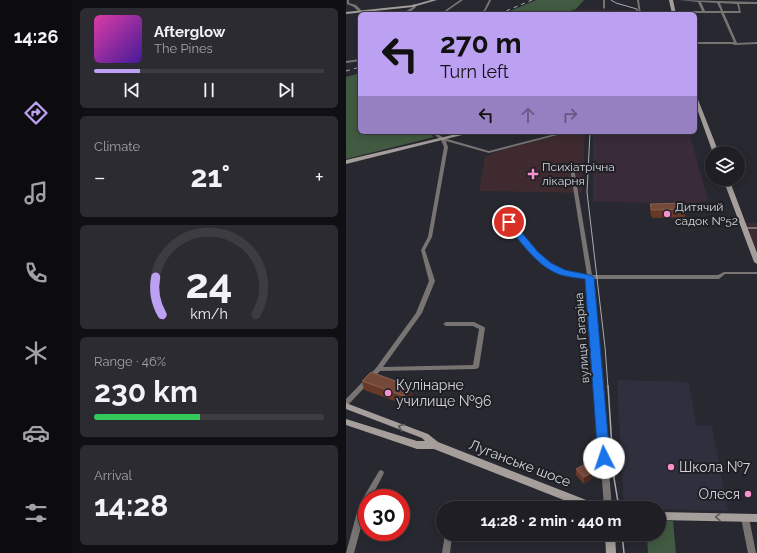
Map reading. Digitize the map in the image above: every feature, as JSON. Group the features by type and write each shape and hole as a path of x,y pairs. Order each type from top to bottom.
{"main road":[{"path":"346,13 414,6 435,0"},
{"path":"671,0 674,12"},
{"path":"697,103 713,146"},
{"path":"346,162 463,134"},
{"path":"729,186 757,262"},
{"name":"Луганське шосе","path":"346,405 425,436 435,445"},
{"name":"Луганське шосе","path":"346,422 418,444 435,445 577,501"},
{"path":"666,516 757,518"},
{"path":"610,541 611,553"}],"street":[{"path":"348,0 348,3 360,11"},
{"path":"444,12 462,0"},
{"path":"482,12 490,0"},
{"path":"604,0 604,8"},
{"path":"638,0 640,12"},
{"path":"680,0 738,3 757,1"},
{"path":"699,1 704,12"},
{"path":"718,2 736,43 731,44"},
{"path":"697,12 740,12 738,3"},
{"path":"406,12 414,8 414,6"},
{"path":"697,43 757,43"},
{"path":"346,62 358,60"},
{"path":"437,134 443,139 489,152 559,134"},
{"path":"346,405 378,369 418,313 432,281 423,250 430,237 446,147 443,139"},
{"name":"вулиця Гагаріна","path":"572,168 590,277 607,501"},
{"path":"509,222 535,254 548,265 563,272 590,277 720,277 724,273 757,273"},
{"path":"744,228 757,228"},
{"path":"378,369 476,367 482,328 474,324 446,324"},
{"path":"372,489 381,473"},
{"path":"745,518 752,553"},
{"path":"350,553 358,523"},
{"path":"446,553 447,541"}],"shaded area":[{"path":"576,9 634,10 634,12 568,12"},
{"name":"Психіатрічна лікарня","path":"563,134 585,134 582,193 479,191 485,157 501,150"},
{"path":"593,134 690,134 708,200 696,203 593,202"},
{"path":"746,223 757,223 757,254"},
{"name":"Школа №7","path":"617,380 689,382 696,425 712,426 728,511 666,509 666,501 624,501"}],"green space":[{"path":"536,0 584,0 576,9 568,12 508,12"},
{"path":"358,74 358,134 430,134 434,137 346,159 346,77"},
{"path":"666,521 673,521 676,553 648,553 647,541 666,541"}],"building":[{"path":"683,203 686,209 652,210 650,204"},
{"path":"371,372 412,387 404,396 362,381"},
{"path":"587,463 595,471 584,477 576,469"}],"tram line":[{"path":"611,0 637,9 637,12"},
{"path":"590,134 587,192 605,347 608,387"},
{"path":"608,386 614,478 618,501"},
{"path":"623,541 624,553"}],"railway":[{"path":"504,12 532,0"},
{"path":"346,71 358,68"}],"place":[{"name":"Психіатрічна лікарня","path":"533,174"},
{"name":"Дитячий садок №52","path":"667,214"},
{"name":"Кулінарне училище №96","path":"388,393"},
{"name":"Школа №7","path":"671,467"},
{"name":"Олеся","path":"748,494"}],"route":[{"path":"509,222 535,254 548,265 563,272 590,277 604,458"}]}
